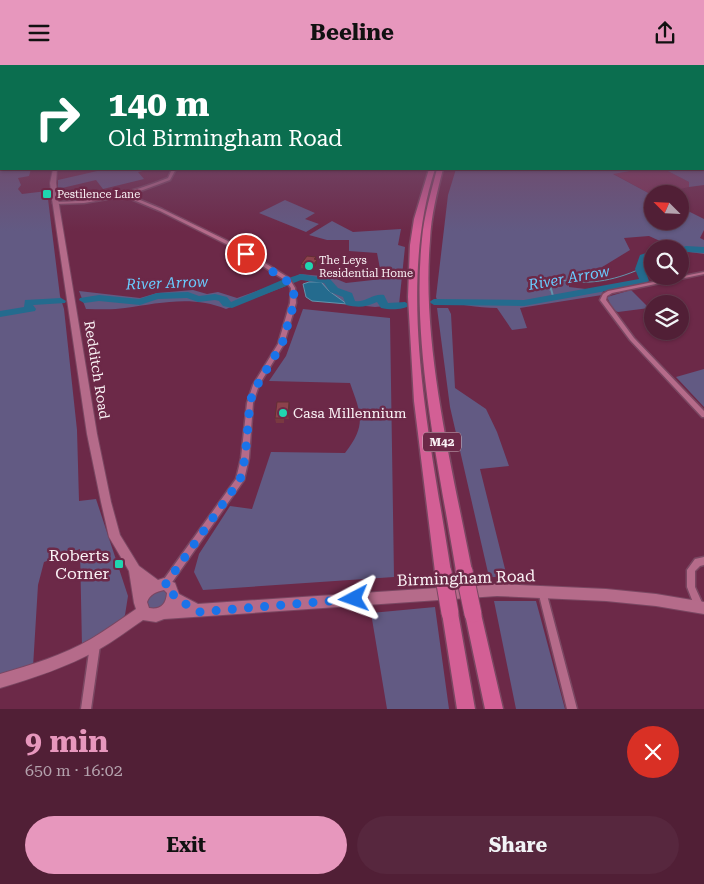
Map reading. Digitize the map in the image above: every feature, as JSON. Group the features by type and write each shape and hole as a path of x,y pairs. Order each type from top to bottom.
{"highway":[{"name":"M42","path":"425,171 425,190"},
{"name":"M42","path":"431,171 425,190 417,228 413,312 422,423 443,572 466,709"},
{"name":"M42","path":"440,171 430,212 425,251 426,312 434,388 464,571 494,709"},
{"name":"M42","path":"430,212 448,171"}],"main road":[{"name":"Redditch Road","path":"55,171 53,183 55,203 92,434 115,537 135,570 142,608"},
{"name":"Redditch Road","path":"135,570 160,585"},
{"path":"0,681 49,666 95,644 142,608 144,594 160,585 172,588 174,597 171,606 163,613 150,616 142,608"},
{"name":"Birmingham Road","path":"163,613 199,612 477,591 542,591 656,600 701,607"},
{"path":"174,597 199,612"}],"street":[{"path":"115,198 169,179 173,171"},
{"path":"132,198 133,192"},
{"path":"55,203 81,203 115,198 132,198 161,210 234,247 289,281 293,289 293,303 286,330 278,351 256,385 250,403 245,458 240,480 160,585"},
{"path":"704,273 610,292 605,295 603,300 628,335 704,415"},
{"path":"701,607 691,587 691,570 698,562 704,561"},
{"path":"542,591 572,709"},
{"path":"86,709 95,644"}],"shaded area":[{"path":"0,171 30,171 29,176 18,178 21,185 18,189 22,194 47,191 60,296 64,309 77,430 79,501 96,499 128,596 125,615 116,627 82,647 80,549 44,562 38,585 33,667 0,677"},
{"path":"97,171 143,171 138,172 144,179 103,189 96,180 58,189 58,180"},
{"path":"455,171 630,171 613,174 644,191 644,230 689,230 689,212 704,219 704,230 700,238 704,240 704,254 689,252 689,240 658,240 649,236 624,238 630,250 594,272 590,280 569,284 569,287 603,291 602,295 520,308 527,328 512,330 497,308 438,303 436,297 448,195"},
{"path":"668,171 689,182 689,185 644,185 644,191 612,173"},
{"path":"668,171 704,171 704,185 689,187 689,182"},
{"path":"285,200 315,213 305,219 319,224 306,232 259,213"},
{"path":"332,221 353,232 401,229 398,245 405,247 399,305 375,307 347,304 321,285 294,277 300,274 322,276 346,283 382,279 377,253 349,251 349,240 327,240 309,235"},
{"path":"282,282 286,286 226,309 201,302 176,301 116,309 86,309 79,291 140,298 157,293 193,290 207,294 218,292 237,298"},
{"path":"631,290 644,303 644,309 618,312 613,310 607,297"},
{"path":"437,308 448,308 451,314 455,388 486,409 497,432 509,466 480,469 507,577 489,577 450,407"},
{"path":"303,309 390,318 394,577 203,590 194,572 199,554 230,506 252,509 271,452 345,453 357,435 360,419 359,411 350,383 269,381 286,356"},
{"path":"704,369 704,407 676,377"},
{"path":"167,588 169,603 149,612 144,599 146,595"},
{"path":"494,601 536,601 565,709 516,709"},
{"path":"435,607 449,709 387,709 371,613"}],"water":[{"path":"321,282 329,291 347,304 312,301 306,297 303,284"}],"building":[{"path":"307,256 316,257 314,259 317,260 312,266 301,264"},
{"path":"277,402 289,402 288,414 283,414 283,418 275,418"}],"waterway":[{"name":"River Arrow","path":"689,249 704,250"},
{"name":"River Arrow","path":"644,258 640,269 644,281"},
{"path":"550,290 557,279 578,282 599,281 620,277 640,269"},
{"name":"River Arrow","path":"84,300 99,298 140,302 157,296 188,295 198,299 215,297 223,299 227,304 232,305 301,277 327,281 334,290 348,295 350,303 361,305 380,297 385,306 405,305"},
{"name":"River Arrow","path":"434,302 524,303 644,281"},
{"path":"551,289 553,296"},
{"name":"River Arrow","path":"0,314 31,309 28,306 29,302 61,301"}],"place":[{"name":"Pestilence Lane","path":"47,194"},
{"name":"The Leys Residential Home","path":"309,266"},
{"name":"Casa Millennium","path":"283,413"},
{"name":"Roberts Corner","path":"119,564"}],"route":[{"path":"246,254 287,279 292,285 294,292 292,310 282,344 253,392 247,425 245,458 240,480 234,491 165,585 172,588 174,597 199,612 354,599"}]}
